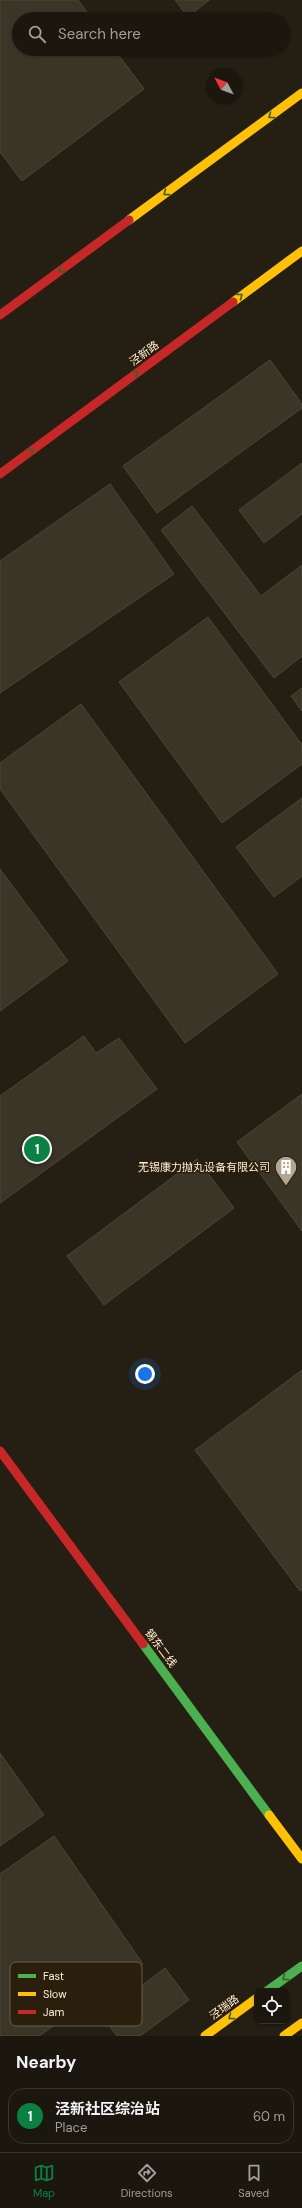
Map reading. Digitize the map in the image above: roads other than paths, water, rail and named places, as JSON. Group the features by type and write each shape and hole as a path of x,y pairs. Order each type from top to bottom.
{"street":[{"path":"0,315 302,92"},
{"name":"泾新路","path":"0,474 302,250"},
{"name":"锡东二线","path":"0,1451 302,1859"},
{"path":"271,1988 302,1966"},
{"name":"泾瑞路","path":"205,2036 254,2000"},
{"path":"284,2036 302,2023"}],"place":[{"name":"泾新社区综治站","path":"37,1149"},
{"name":"无锡康力抛丸设备有限公司","path":"286,1186"}]}
